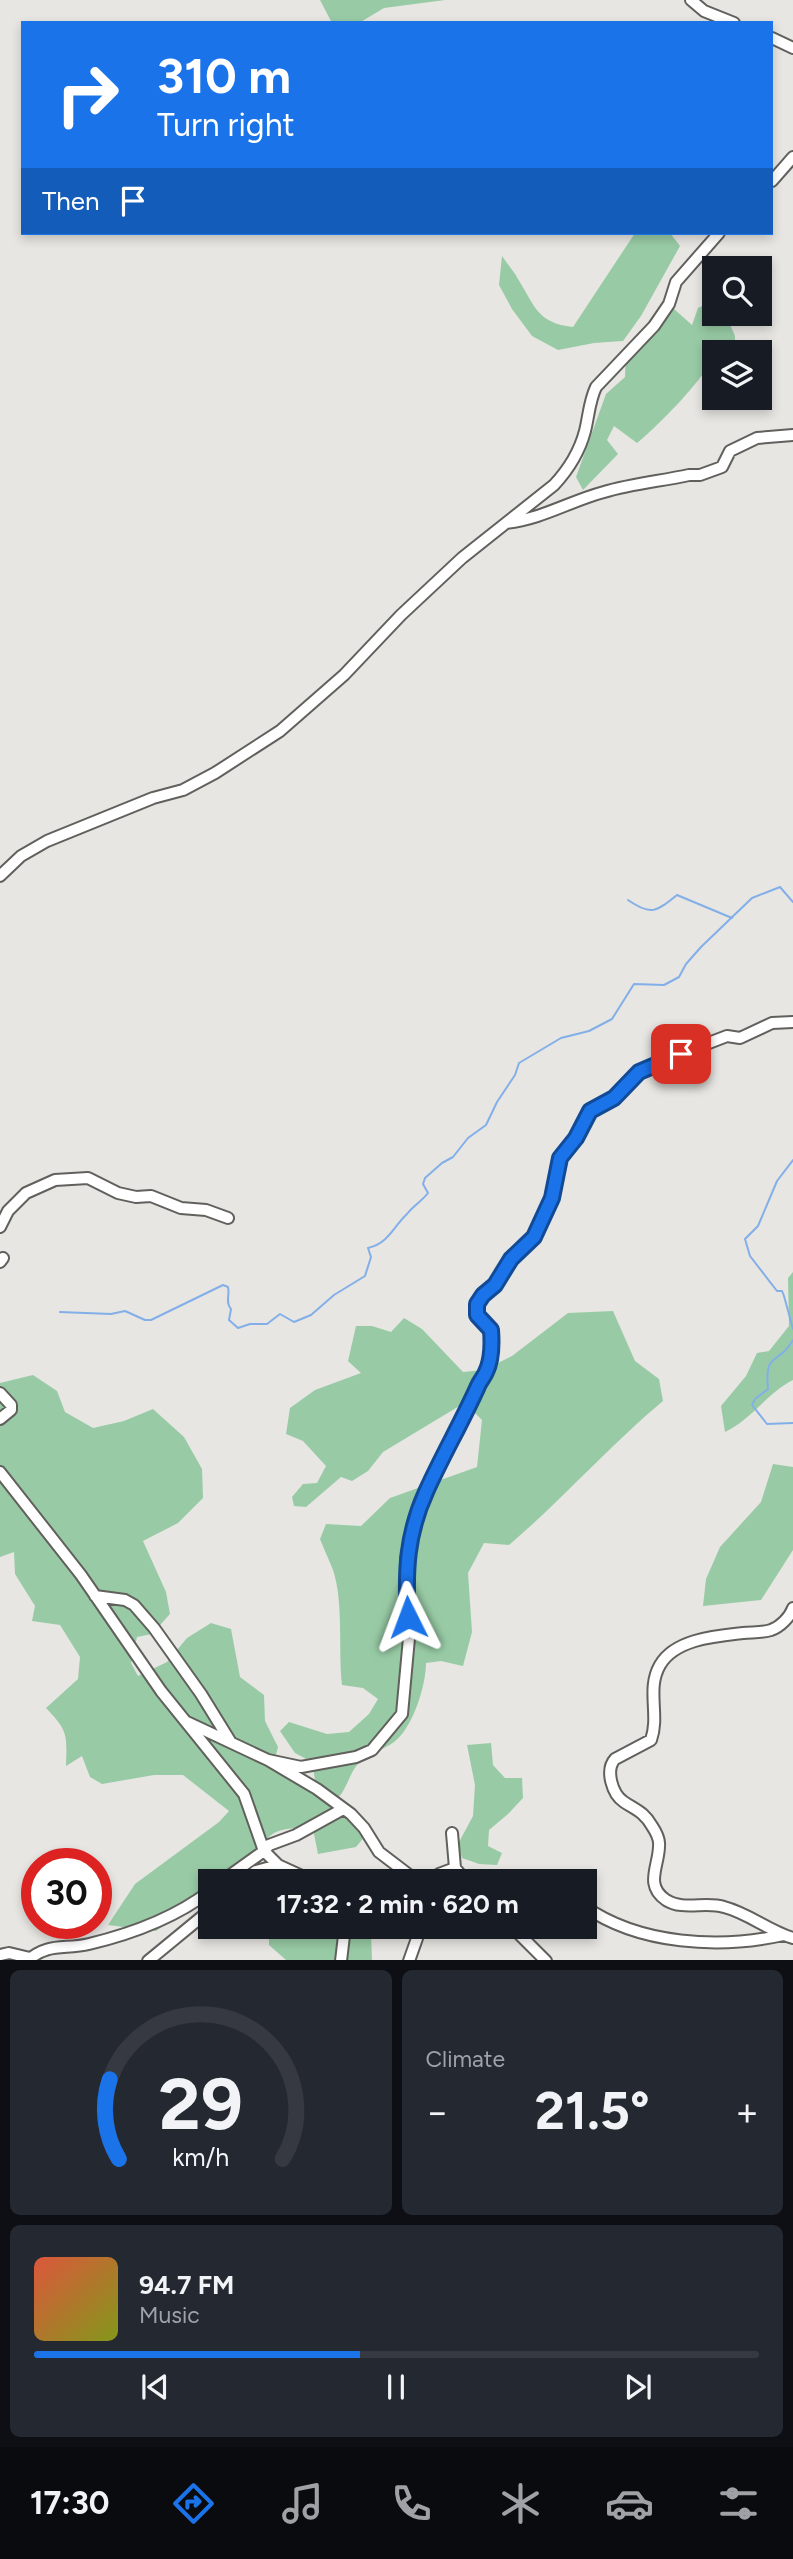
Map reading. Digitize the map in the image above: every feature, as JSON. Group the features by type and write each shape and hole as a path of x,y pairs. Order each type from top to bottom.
{"street":[{"path":"691,0 704,11 729,21"},
{"path":"773,38 793,48"},
{"path":"773,180 793,157"},
{"path":"0,876 21,856 47,841 153,798 183,790 215,773 280,731 344,675 401,615 462,558 554,485 564,474 585,431 590,399 596,387 654,326 670,304 676,282 717,235"},
{"path":"506,523 530,520 568,503 606,491 700,475 722,467 730,451 757,438 793,435"},
{"path":"268,1760 301,1768 356,1757 372,1750 402,1714 409,1638 406,1559 425,1493 486,1372 492,1340 491,1330 477,1315 477,1304 495,1285 511,1259 534,1237 552,1198 560,1158 576,1138 590,1111 614,1098 639,1072 654,1064 727,1036 740,1038 772,1023 793,1022"},
{"path":"0,1227 8,1211 26,1193 55,1180 88,1178 118,1193 136,1197 151,1196 181,1208 206,1210 228,1218"},
{"path":"0,1393 11,1410 0,1419"},
{"path":"1,1471 96,1596 185,1721 244,1794 264,1851 278,1865 287,1869"},
{"path":"96,1596 125,1600 134,1605 154,1628 201,1694 230,1741"},
{"path":"788,1937 725,1907 668,1902 659,1893 653,1875 660,1849 659,1840 647,1817 617,1794 612,1786 610,1770 615,1759 651,1740 655,1729 654,1681 666,1656 687,1643 772,1630 791,1616 793,1608"},
{"path":"201,1742 205,1722 212,1714"},
{"path":"185,1721 268,1760 317,1789 364,1828 379,1852 400,1869"},
{"path":"239,1869 268,1845 287,1840 343,1809"},
{"path":"453,1833 455,1868"},
{"path":"263,1869 278,1865"},
{"path":"0,1955 9,1953 29,1959 42,1949 88,1944 145,1927 198,1898"},
{"path":"597,1913 630,1930 672,1938 753,1940 788,1937"},
{"path":"149,1960 198,1920"},
{"path":"341,1960 344,1939"},
{"path":"409,1960 417,1939"},
{"path":"524,1939 545,1960"}],"green space":[{"path":"320,0 445,0 384,8 362,21 331,21"},
{"path":"634,235 672,235 680,246 641,316 623,341 558,350 532,336 512,309 499,285 502,256 538,312 552,322 573,327"},
{"path":"664,300 692,325 698,308 702,306 702,326 731,326 735,336 735,340 702,340 702,375 669,413 637,443 614,426 607,440 618,454 583,490 576,477 606,394 625,377 626,354"},
{"path":"793,1272 793,1380 735,1427 725,1432 721,1406 746,1376 757,1353 769,1351 789,1326 788,1278"},
{"path":"613,1311 635,1361 659,1379 663,1401 509,1545 484,1543 468,1573 472,1632 463,1666 441,1661 426,1663 421,1694 407,1727 394,1742 357,1765 338,1798 315,1780 312,1762 295,1753 280,1731 289,1722 327,1734 349,1732 369,1714 378,1699 363,1688 342,1685 340,1612 336,1583 320,1539 326,1524 361,1526 390,1498 477,1467 482,1420 471,1409 461,1405 383,1452 368,1471 352,1481 341,1477 306,1507 294,1506 292,1497 303,1484 317,1483 326,1466 303,1441 286,1434 290,1408 315,1390 361,1373 348,1361 356,1326 372,1326 391,1332 404,1318 422,1329 463,1372 484,1370 512,1356 568,1313"},
{"path":"33,1375 57,1391 65,1412 93,1428 124,1421 153,1409 184,1437 202,1469 203,1498 178,1523 143,1541 166,1592 170,1614 152,1634 137,1637 131,1663 138,1676 167,1662 187,1638 211,1623 231,1629 240,1677 264,1695 265,1721 278,1747 272,1770 362,1816 371,1829 356,1847 318,1854 313,1829 279,1831 262,1843 241,1869 198,1869 198,1901 156,1931 112,1926 112,1919 135,1884 219,1822 229,1811 183,1775 154,1775 102,1784 90,1777 82,1756 66,1766 65,1734 59,1722 46,1708 78,1679 80,1657 60,1625 32,1621 35,1606 15,1574 14,1552 0,1557 0,1383"},
{"path":"773,1464 793,1467 793,1550 761,1600 703,1606 706,1579 720,1547 761,1502"},
{"path":"491,1743 493,1765 505,1778 522,1778 523,1798 489,1830 488,1846 502,1853 497,1865 479,1864 462,1858 458,1844 473,1816 475,1785 467,1745"},
{"path":"269,1939 371,1939 372,1960 286,1960 269,1945"}],"waterway":[{"path":"60,1312 111,1314 125,1311 151,1320 223,1285 228,1287 228,1304 231,1309 229,1320 238,1328 250,1324 267,1324 280,1314 294,1322 311,1315 334,1295 365,1276 371,1257 368,1248 386,1238 428,1193 423,1184 425,1178 453,1157 468,1138 486,1125 515,1075 519,1063 561,1038 589,1031 612,1019 634,984 664,985 679,977 701,947 752,898 780,887 793,902"},
{"path":"628,900 642,908 653,910 677,895 732,918"},
{"path":"793,1160 777,1181 758,1226 745,1239 750,1256 777,1291 782,1291 793,1329"},
{"path":"793,1340 788,1348 770,1363 768,1389 755,1399 752,1405 767,1424 793,1423"}],"route":[{"path":"408,1617 406,1559 411,1535 425,1493 489,1361 491,1330 477,1315 477,1304 495,1285 511,1259 534,1237 552,1198 560,1158 576,1138 590,1111 614,1098 639,1072 681,1054"}]}
